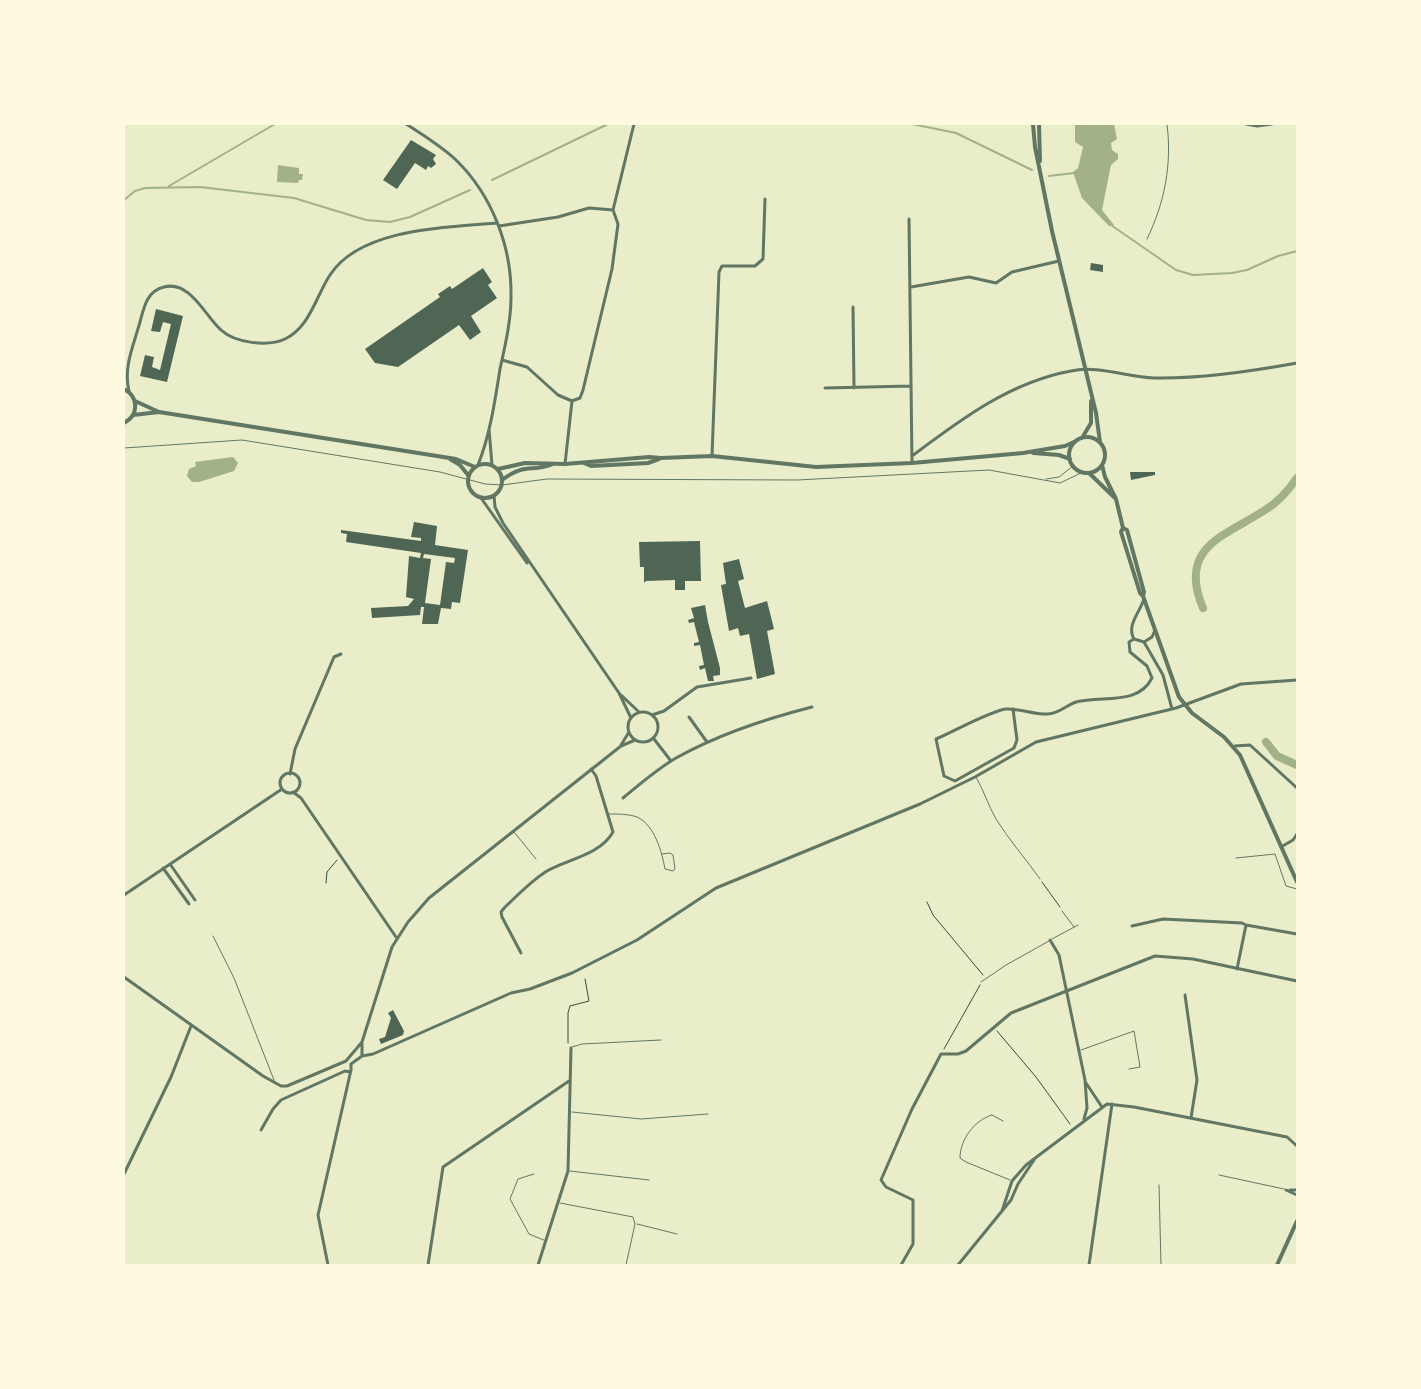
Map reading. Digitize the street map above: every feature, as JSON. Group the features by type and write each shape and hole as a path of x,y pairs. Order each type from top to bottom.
{"street":[{"path":"406,124 456,160 483,194 498,224 508,260 511,298 502,360 489,425 476,466 468,478"},
{"path":"502,360 527,367 558,395 572,401 580,398 612,269 618,224 613,210 634,124"},
{"path":"1033,124 1042,182 1059,261 1086,370 1100,442 1105,455 1102,465 1105,477 1116,499 1123,528 1122,532 1140,593 1144,597 1182,703 1235,746 1247,766 1297,882"},
{"path":"1039,124 1040,166"},
{"path":"1246,124 1257,126 1272,124"},
{"path":"712,456 720,272 722,266 755,266 763,259 765,199"},
{"path":"159,412 135,401 129,391 127,369 146,300 162,287 172,286 188,293 220,330 232,338 272,343 287,338 298,330 331,273 357,251 406,231 558,217 589,208 613,210"},
{"path":"909,219 912,463"},
{"path":"911,287 969,278 996,283 1012,272 1059,261"},
{"path":"854,307 854,388"},
{"path":"912,456 952,426 1010,391 1044,377 1070,371 1086,370 1160,378 1267,369 1297,363"},
{"path":"124,373 127,369"},
{"path":"825,388 911,386"},
{"path":"124,389 129,391"},
{"path":"1082,438 1091,422 1091,393"},
{"path":"133,415 135,401"},
{"path":"565,464 572,401"},
{"path":"124,423 133,415 159,412 445,457 476,466 492,465 498,470 502,482"},
{"path":"489,425 492,465"},
{"path":"498,470 525,463 584,463 591,466 648,463 661,458 712,456 816,467 912,463 1023,453 1064,446 1088,437 1100,442"},
{"path":"1076,441 1072,446 1070,459 1073,466 1089,473 1116,499"},
{"path":"1023,453 1059,455 1070,459"},
{"path":"445,457 460,465 468,478 469,489 473,495 481,498 494,496"},
{"path":"530,565 496,510 494,496 502,482 519,469 546,467 553,464"},
{"path":"1089,473 1102,465"},
{"path":"481,498 619,693 631,718 628,732 621,746"},
{"path":"1144,597 1140,612 1132,622 1131,634 1134,639 1144,642 1163,675 1174,709"},
{"path":"1144,642 1152,637 1155,630"},
{"path":"1013,710 1017,740 1014,748 955,781 944,776 936,740 999,711 1013,710 1049,714 1078,702 1140,693 1152,678 1147,666 1130,652 1129,642 1134,639"},
{"path":"290,774 294,749 334,657 341,654"},
{"path":"619,693 639,712 652,715 664,711 697,687 751,678"},
{"path":"328,1265 318,1215 351,1064 362,1056 373,1054 511,993 530,989 572,973 637,940 716,888 881,821 975,777 1036,742 1174,709 1241,684 1297,680"},
{"path":"623,798 671,762 707,742 746,726 812,707"},
{"path":"658,722 664,711"},
{"path":"631,718 639,712"},
{"path":"628,732 635,740 644,743 654,739 659,730 658,722 652,715"},
{"path":"689,717 707,742"},
{"path":"654,739 671,762"},
{"path":"362,1056 362,1042 384,968 396,937 429,898 591,769 621,746 635,740"},
{"path":"1235,746 1250,745 1295,783 1297,788"},
{"path":"521,953 501,912 545,873 588,854 608,839 613,832 596,776 591,769"},
{"path":"284,775 296,776 300,782 294,792 289,793 282,789 281,780 284,775"},
{"path":"124,896 282,789"},
{"path":"294,792 301,798 396,937"},
{"path":"1281,847 1293,840 1297,834"},
{"path":"170,864 195,900"},
{"path":"163,868 188,904"},
{"path":"1132,926 1163,919 1220,921 1242,923 1297,934"},
{"path":"1238,969 1246,925"},
{"path":"1050,940 1059,955 1085,1080 1087,1108 1084,1121"},
{"path":"901,1265 913,1244 913,1200 886,1187 881,1180 912,1109 941,1054 958,1054 966,1051 1011,1013 1155,956 1176,956 1297,981"},
{"path":"124,977 191,1026 280,1086 293,1085 346,1061 362,1042"},
{"path":"1185,995 1198,1080 1191,1118"},
{"path":"124,1174 171,1077 191,1026"},
{"path":"538,1265 568,1171 570,1047"},
{"path":"346,1061 351,1064"},
{"path":"261,1130 273,1109 281,1100 345,1071 350,1072"},
{"path":"428,1265 443,1167 570,1080"},
{"path":"1085,1080 1090,1092 1102,1107"},
{"path":"1089,1265 1112,1104"},
{"path":"1002,1211 1012,1181 1038,1155 1102,1107 1112,1104 1287,1137 1291,1138 1297,1146"},
{"path":"958,1265 1011,1200 1018,1184 1038,1155"},
{"path":"1286,1190 1297,1190"},
{"path":"1286,1190 1297,1196"},
{"path":"1276,1265 1297,1221"}],"lane":[{"path":"1147,239 1165,192 1168,167 1167,124"},
{"path":"124,448 242,440 502,482 547,479 797,480 989,470 1060,483 1083,472"},
{"path":"1044,480 1060,477 1073,466"},
{"path":"975,777 987,795 989,806 995,818 1040,879"},
{"path":"609,814 641,819 650,829 662,854 665,869 673,872 675,869 673,855 670,852 662,854"},
{"path":"513,831 536,859"},
{"path":"1236,858 1275,854 1286,886 1297,888"},
{"path":"1062,911 1074,928"},
{"path":"981,982 1006,965 1078,925"},
{"path":"213,936 234,978 275,1083"},
{"path":"1079,1051 1134,1031 1140,1067 1129,1070"},
{"path":"570,1047 582,1044 660,1040"},
{"path":"570,1112 641,1119 708,1114"},
{"path":"1003,1121 992,1115 983,1118 970,1129 960,1151 960,1158 1018,1184"},
{"path":"568,1171 649,1180"},
{"path":"534,1174 518,1179 510,1199 529,1234 546,1241"},
{"path":"1219,1175 1286,1190"},
{"path":"1159,1185 1161,1265"},
{"path":"558,1203 629,1215 635,1220 626,1265"},
{"path":"635,1224 677,1234"}],"path":[{"path":"326,883 327,872 340,856"},
{"path":"1040,879 1062,911"},
{"path":"926,902 934,915 986,980"},
{"path":"570,1047 568,1013 570,1006 589,1002 585,979"},
{"path":"941,1054 981,982"},
{"path":"995,1028 1036,1076 1073,1129"}],"shaded area":[{"path":"1075,124 1114,124 1117,139 1111,143 1112,150 1118,154 1118,159 1111,165 1102,210 1114,225 1109,226 1082,198 1073,172 1078,168 1083,147 1075,142"},
{"path":"278,165 299,168 299,174 303,174 302,180 299,180 298,183 277,182"},
{"path":"233,457 238,463 234,471 199,482 192,482 187,476 189,469 196,466 195,462"}],"building":[{"path":"411,140 436,155 433,159 436,164 431,168 428,166 426,170 415,163 397,189 383,180"},
{"path":"1091,263 1103,265 1103,272 1090,270"},
{"path":"483,268 492,282 488,285 497,298 471,316 481,332 470,340 459,325 398,367 375,363 365,349 440,297 438,294 450,286 452,289"},
{"path":"156,309 183,316 167,382 140,376 145,355 154,357 152,367 160,370 171,324 163,322 160,332 151,331"},
{"path":"1130,472 1155,472 1155,475 1131,480"},
{"path":"414,522 437,526 435,545 468,550 460,603 452,602 451,609 441,608 438,624 422,624 424,607 421,607 420,615 372,618 371,608 408,606 414,599 406,597 409,556 420,558 421,553 346,542 347,534 341,533 341,530 421,541 421,538 411,537","holes":["424,554 455,558 454,563 446,562 440,605 425,603 431,559 423,558"]},
{"path":"700,541 701,581 685,581 685,590 675,590 675,580 646,581 644,583 644,567 640,567 639,542"},
{"path":"739,559 744,579 738,581 745,608 767,601 774,629 767,631 775,674 757,679 749,634 740,636 738,628 729,631 721,585 726,584 723,563"},
{"path":"705,605 720,668 720,675 713,676 714,681 708,681 705,668 700,670 699,666 704,665 700,645 694,646 694,643 699,642 694,622 689,623 688,620 694,618 691,608"},
{"path":"393,1010 404,1031 403,1035 381,1044 379,1039 385,1037 391,1018 388,1013"}],"waterway":[{"path":"169,186 275,124"},
{"path":"492,180 608,124"},
{"path":"912,124 956,133 1032,170"},
{"path":"1049,176 1074,173"},
{"path":"124,200 135,191 145,188 200,187 294,198 366,220 390,222 410,217 470,190"},
{"path":"1111,225 1176,270 1193,275 1232,273 1247,270 1278,256 1297,251"},
{"path":"1203,608 1197,587 1196,571 1201,557 1209,546 1221,536 1275,503 1287,492 1297,478"},
{"path":"1266,742 1277,756 1297,765"}]}
